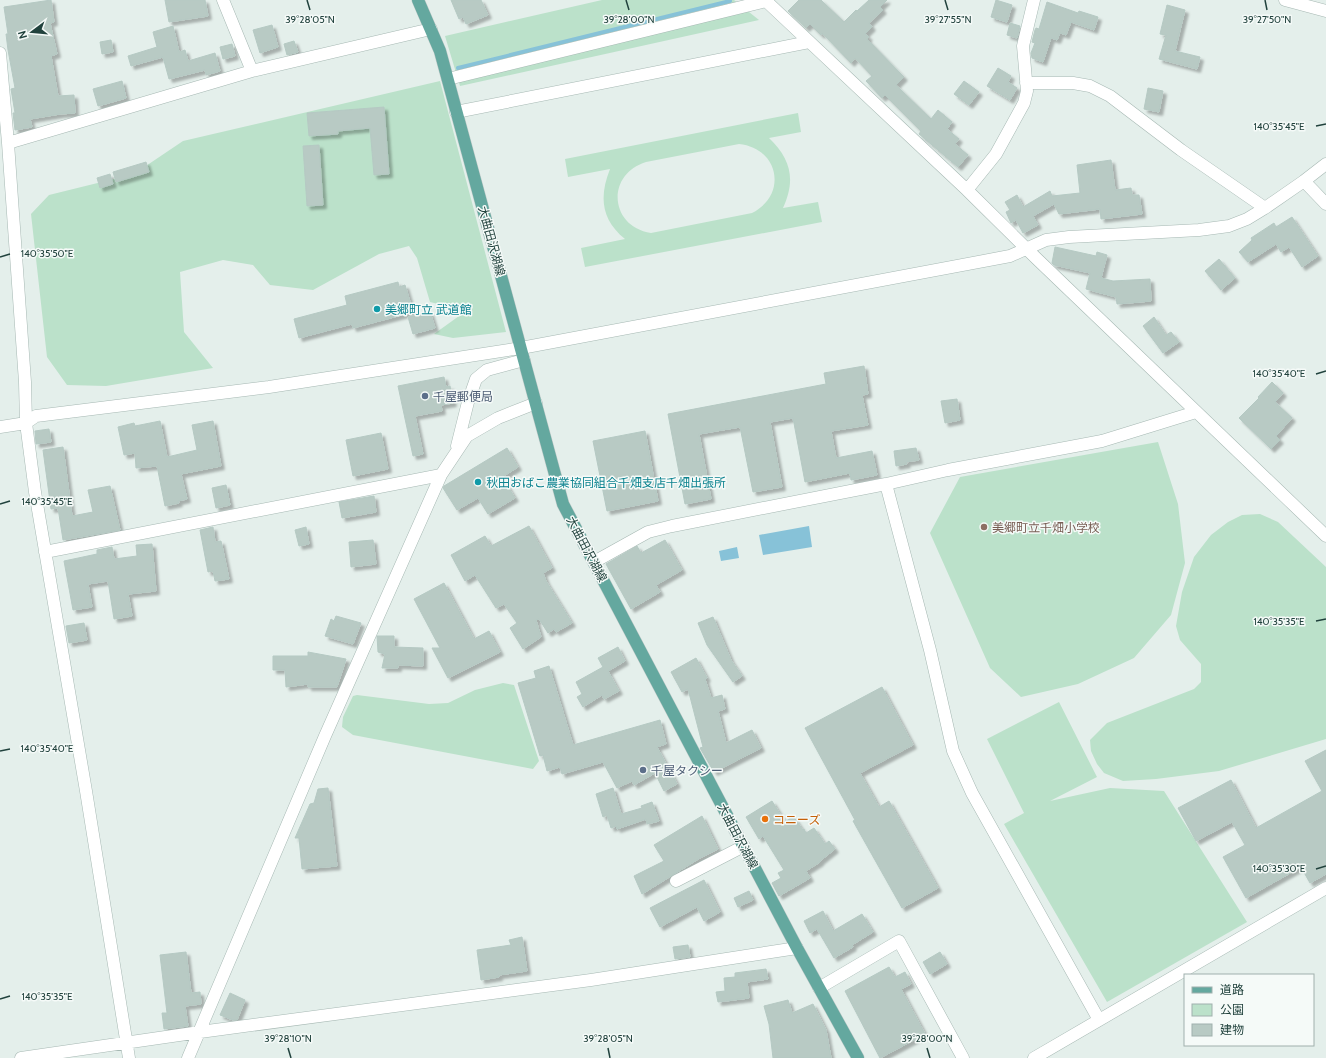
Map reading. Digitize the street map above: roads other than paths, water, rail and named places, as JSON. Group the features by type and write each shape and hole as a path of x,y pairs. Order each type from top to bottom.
{"main road":[{"name":"大曲田沢湖線","path":"418,0 440,51 563,504 797,948 858,1058"}],"street":[{"path":"223,0 252,71"},
{"path":"967,190 996,154 1024,103 1027,92 1023,46 1034,0"},
{"path":"1285,0 1326,11"},
{"path":"448,80 766,1 967,190 1326,536"},
{"path":"8,143 252,71 431,29"},
{"path":"456,112 809,42"},
{"path":"0,53 25,382 26,423 35,492 86,791 129,1058"},
{"path":"1026,83 1074,83 1090,86 1110,96 1181,150 1265,208"},
{"path":"0,427 26,423 36,416 269,387 521,348 1010,256 1046,240 1069,237 1199,230 1229,226 1247,219 1265,208 1326,164"},
{"path":"1304,181 1326,204"},
{"path":"454,455 468,402 476,379 486,370 524,360"},
{"path":"188,1058 326,736 441,476 467,436 498,418 536,403"},
{"path":"594,562 648,532 672,526 886,484 948,470 1102,441 1196,412"},
{"path":"45,552 441,476"},
{"path":"886,484 930,650 953,751 972,793 1099,1020"},
{"path":"676,881 744,846"},
{"path":"1034,1058 1326,888"},
{"path":"819,988 899,941 962,1058"},
{"path":"21,1058 126,1044 200,1032 591,980 797,948"}],"water":[{"path":"809,526 812,547 763,555 759,535"},
{"path":"737,547 739,558 721,561 719,551"}],"waterway":[{"path":"458,68 730,1"}],"place":[{"name":"美郷町立 武道館","path":"377,309"},
{"name":"千屋郵便局","path":"425,396"},
{"name":"秋田おばこ農業協同組合千畑支店千畑出張所","path":"478,482"},
{"name":"美郷町立千畑小学校","path":"984,527"},
{"name":"千屋タクシー","path":"643,770"},
{"name":"コニーズ","path":"765,819"}]}
